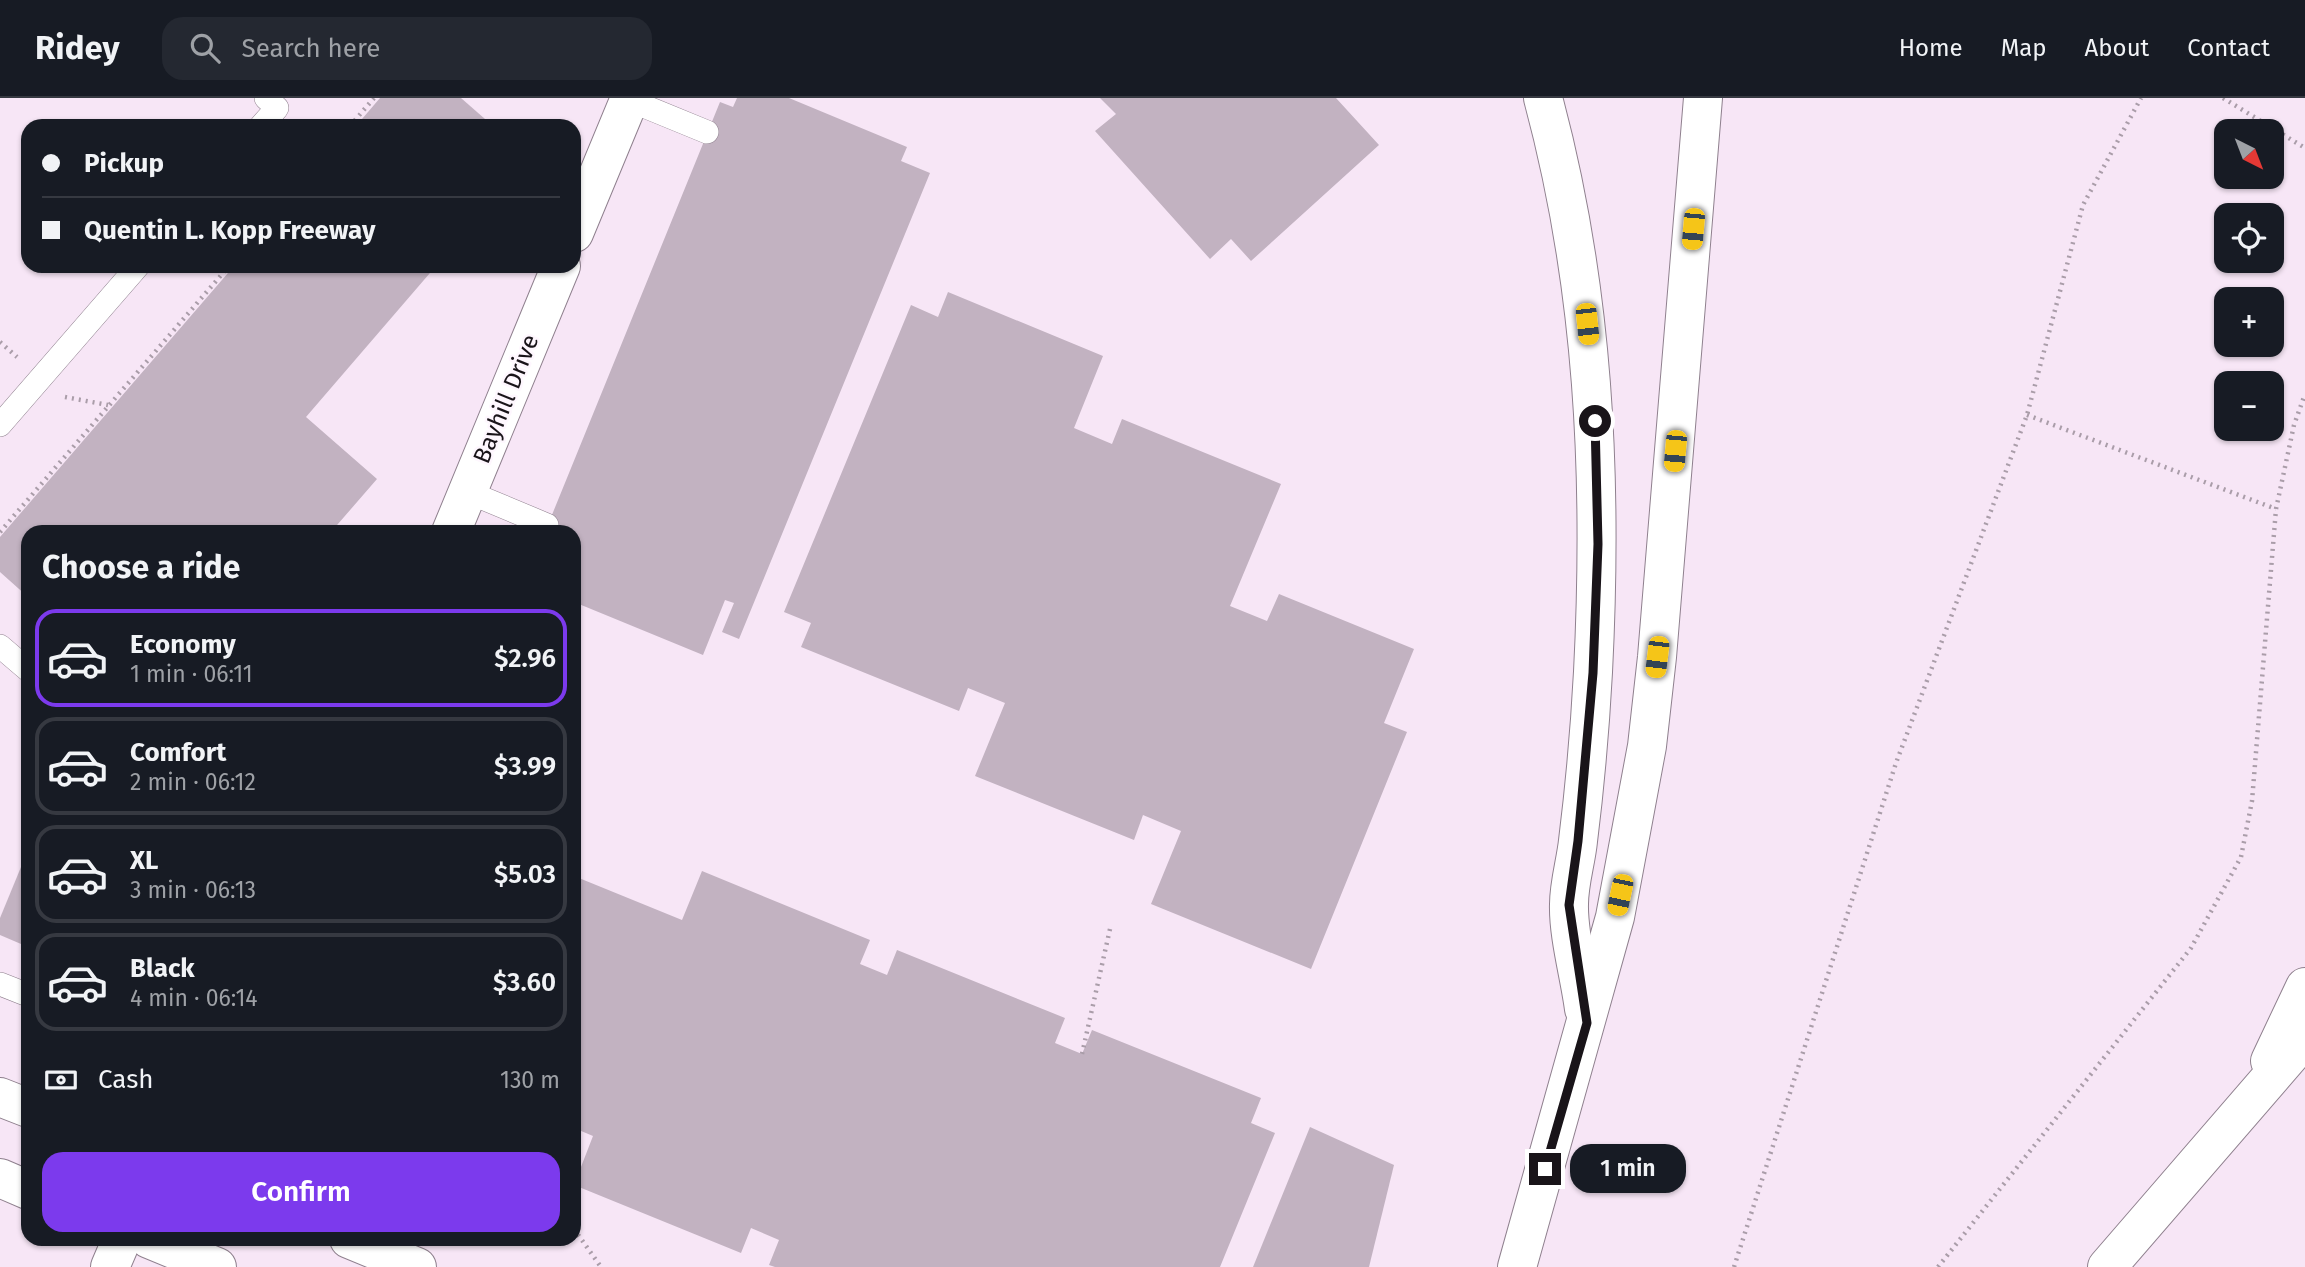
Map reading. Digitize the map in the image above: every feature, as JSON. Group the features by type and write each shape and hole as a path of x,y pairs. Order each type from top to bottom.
{"main road":[{"path":"1543,98 1578,263 1595,421 1598,517 1593,673 1578,841 1569,905 1587,1023"},
{"path":"1517,1267 1615,917 1647,746 1657,657 1703,98"},
{"path":"581,216 629,99"},
{"name":"Bayhill Drive","path":"454,525 558,273"},
{"path":"2255,1092 2305,987"},
{"path":"2107,1267 2255,1092 2305,1038"},
{"path":"0,1097 21,1105"},
{"path":"0,1178 21,1187"},
{"path":"110,1267 119,1246"},
{"path":"166,1246 193,1257"},
{"path":"366,1246 417,1267"}],"lane":[{"path":"266,98 277,108 267,119"},
{"path":"629,99 708,132"},
{"path":"0,425 132,273"},
{"path":"468,492 547,525"},
{"path":"0,646 21,664"},
{"path":"0,984 21,992"}],"path":[{"path":"356,119 374,98"},
{"path":"1734,1267 1896,763 2027,415 2083,205 2141,98"},
{"path":"2223,98 2305,148"},
{"path":"0,532 223,273"},
{"path":"1938,1267 2191,948 2219,902 2241,857 2252,801 2276,509 2294,425 2305,394"},
{"path":"2027,415 2276,509"},
{"path":"1082,1054 1110,929"},
{"path":"581,1239 601,1267"}],"building":[{"path":"380,98 461,98 485,119 362,119"},
{"path":"737,98 789,98 907,147 901,161 930,173 739,639 722,632 734,603 725,600 703,655 581,605 581,525 548,525 720,102 733,107"},
{"path":"1100,98 1336,98 1379,145 1251,261 1231,239 1210,259 1095,131 1116,114"},
{"path":"228,273 430,273 306,417 377,479 337,525 21,525 21,591 0,572 0,537"},
{"path":"948,292 1103,356 1074,428 1112,444 1122,419 1281,484 1230,606 1267,621 1279,594 1414,649 1384,723 1407,732 1311,969 1151,904 1181,831 1143,815 1134,840 975,776 1005,703 968,688 959,711 801,647 811,623 784,612 911,305 938,317"},
{"path":"21,867 21,944 0,935 0,918"},
{"path":"702,871 870,940 860,964 887,975 897,950 1065,1018 1055,1043 1082,1054 1092,1030 1261,1098 1251,1123 1275,1133 1220,1267 775,1267 769,1265 779,1240 751,1228 741,1253 581,1188 581,1167 593,1136 581,1131 581,879 682,920"},
{"path":"1310,1127 1394,1165 1369,1267 1253,1267"}],"route":[{"path":"1545,1169 1587,1023 1569,905 1587,757 1593,673 1598,544 1595,421"}]}
